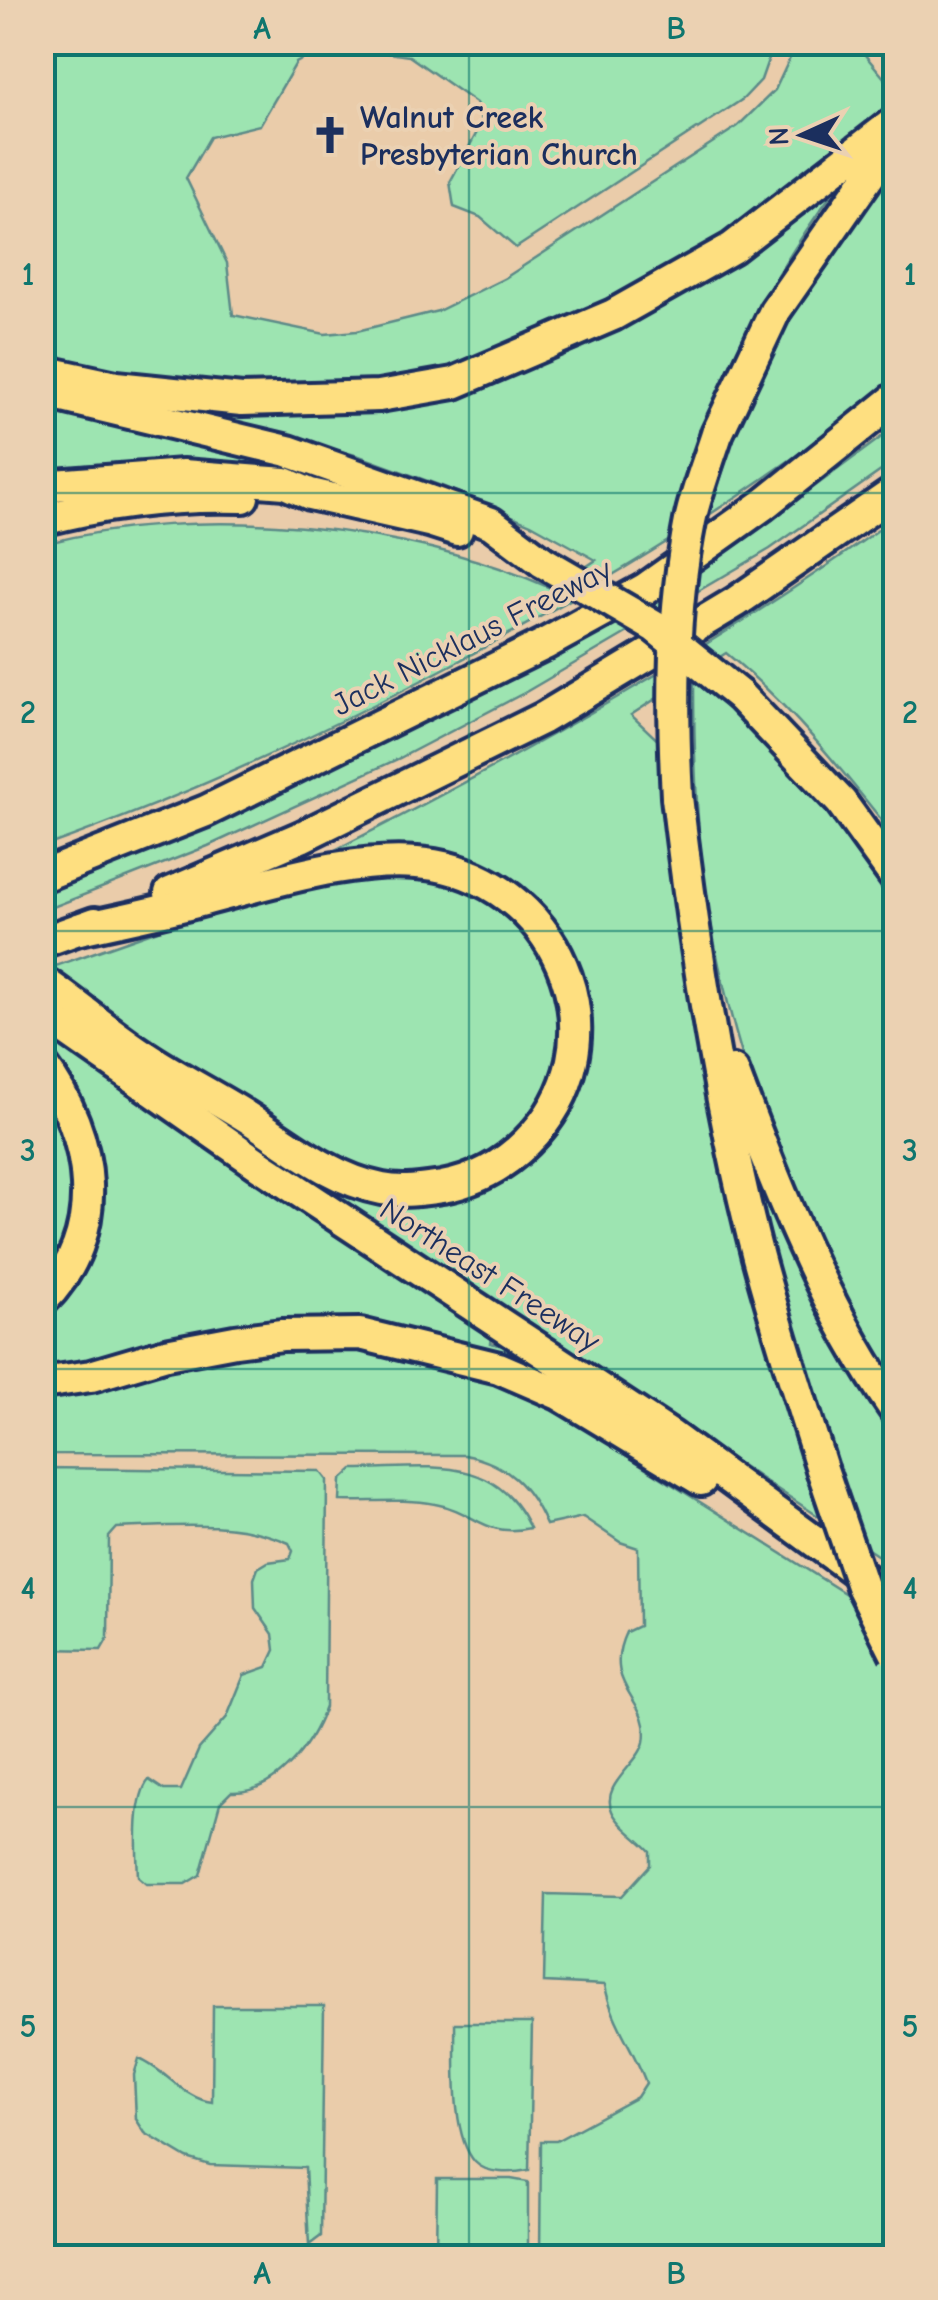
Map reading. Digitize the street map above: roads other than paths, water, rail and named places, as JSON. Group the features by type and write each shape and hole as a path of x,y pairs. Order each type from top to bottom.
{"highway":[{"path":"42,370 116,387 242,400 379,396 454,383 613,315 732,248 891,133"},
{"path":"891,133 776,311 718,434 690,518 677,603 673,724 692,922 727,1122 758,1255 822,1470 862,1586 896,1654"},
{"path":"42,392 288,451 491,523 542,562 655,627 739,695 841,802 896,878"},
{"name":"Jack Nicklaus Freeway","path":"42,876 206,812 546,644 645,589 763,505 896,398"},
{"path":"42,486 182,475 285,483 310,494 429,521 542,562"},
{"path":"79,930 301,837 543,718 736,602 896,491"},
{"path":"42,520 161,500 274,499 310,494"},
{"path":"42,942 250,886 333,871 408,863 454,870 496,888 543,932 572,992 575,1040 558,1104 538,1132 514,1155 487,1173 452,1186 418,1191 382,1189 346,1178 144,1056 42,981"},
{"path":"706,998 764,1155 833,1304 896,1410"},
{"name":"Northeast Freeway","path":"44,1014 258,1164 671,1436 896,1602"},
{"path":"42,1065 70,1110 83,1145 90,1185 86,1225 72,1261 42,1302"},
{"path":"42,1383 92,1376 166,1354 282,1336 360,1334 499,1368 559,1394 639,1441 896,1602"}],"place":[{"name":"Walnut Creek Presbyterian Church","path":"330,135"}]}
